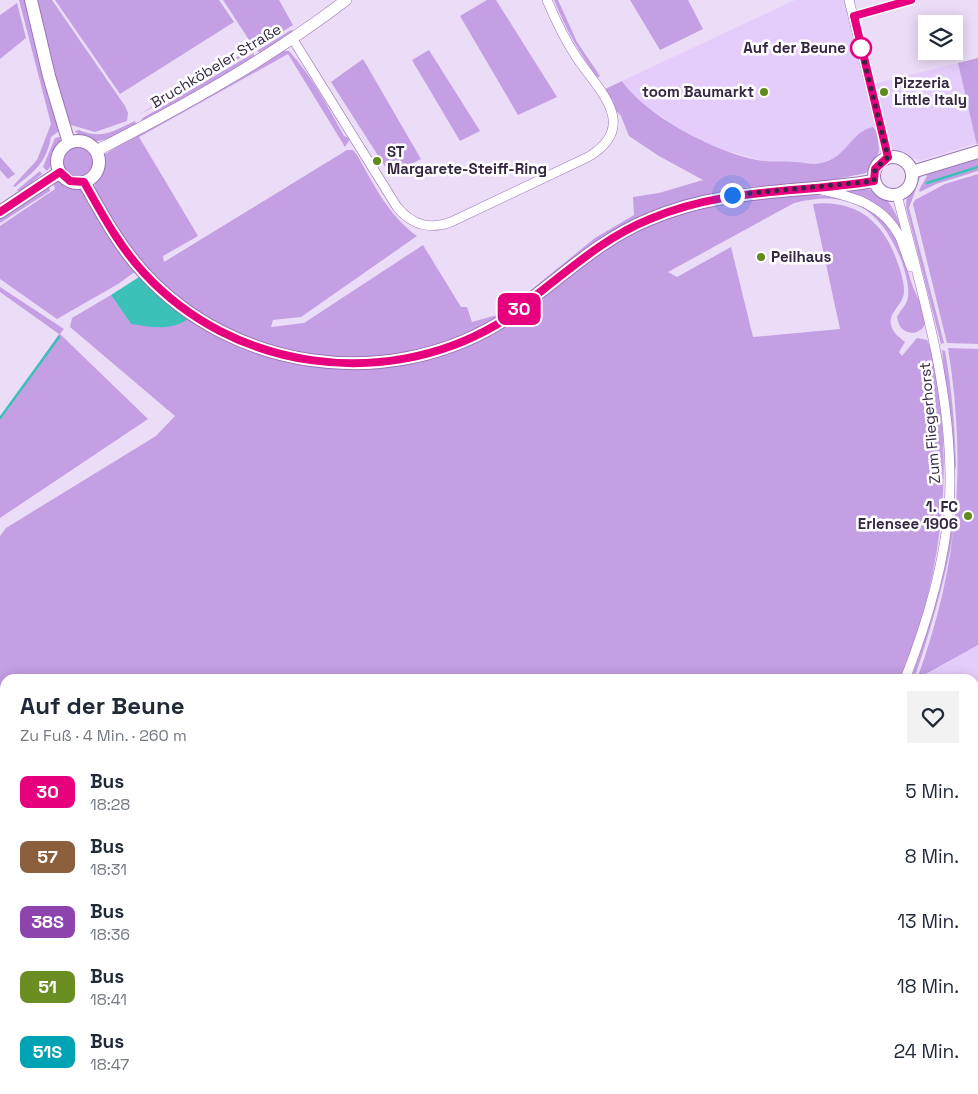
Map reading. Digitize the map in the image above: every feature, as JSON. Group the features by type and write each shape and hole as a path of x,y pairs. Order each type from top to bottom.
{"main road":[{"path":"31,0 49,76 69,143"},
{"path":"81,141 87,143 96,151 98,157 97,169 94,175 84,182 70,181 60,172 57,158 64,146 69,143 81,141"},
{"path":"912,172 978,152"},
{"path":"888,157 900,158 909,166 912,172 911,183 908,188 897,195 886,194 874,181 875,169 888,157"},
{"path":"0,212 60,172"},
{"path":"84,182 111,229 130,257 164,293 192,314 244,343 269,352 299,358 357,364 420,356 455,345 483,332 521,308 601,245 650,218 704,200 746,192 874,181"}],"street":[{"name":"Bruchköbeler Straße","path":"96,151 201,94 292,38 346,0"},
{"path":"292,38 397,207 415,223 428,226 443,225 588,157 601,147 610,134 613,118 608,100 575,56 547,0"},
{"path":"849,0 888,157"},
{"path":"854,16 911,0"},
{"path":"808,188 852,196 870,204 886,217 900,238 923,295"},
{"name":"Zum Fliegerhorst","path":"897,195 923,295 942,380 949,453 949,492 935,584 921,636 907,674"}],"shaded area":[{"path":"19,0 27,0 59,131 51,137 46,154 39,166 15,187 13,186 37,160 51,124"},
{"path":"35,0 52,0 125,106 128,113 127,121 95,132 71,125 58,93"},
{"path":"55,0 219,0 234,22 120,94"},
{"path":"223,0 279,0 293,25 255,49"},
{"path":"487,0 496,0 557,97 518,115 460,16"},
{"path":"554,0 558,0 577,42 600,76 597,78 573,40"},
{"path":"630,0 688,0 703,29 660,50"},
{"path":"795,0 844,0 869,85 958,63 977,143 922,160 910,158 899,152 880,155 877,132 856,135 848,148 837,157 820,163 764,161 714,147 686,133 632,96 622,81"},
{"path":"17,3 26,38 0,59 0,15"},
{"path":"291,30 294,31 262,54 257,51"},
{"path":"251,49 251,51 197,84 138,115"},
{"path":"429,50 480,131 460,141 412,60"},
{"path":"280,51 289,51 305,71 344,136 350,139 345,147 288,54 139,137 198,236 163,256 164,262 347,150 353,150 390,209 417,236 301,317 273,320 271,327 304,323 423,245 461,307 467,307 472,322 497,315 515,303 595,238 634,215 633,197 659,193 703,180 659,156 629,136 621,116 599,92 622,81 633,95 666,121 706,143 746,157 763,161 821,163 837,156 859,134 873,127 877,132 879,150 877,158 866,173 823,182 749,187 707,195 654,212 499,319 457,339 381,358 301,355 246,339 195,311 148,271 113,225 94,187 105,154"},
{"path":"254,53 254,56 200,90 143,120 141,119"},
{"path":"978,58 978,144 977,145 958,63"},
{"path":"363,59 421,159 405,167 386,168 331,82"},
{"path":"135,121 137,125 105,140 89,141 75,131 79,130 94,134 107,133"},
{"path":"60,137 60,145 47,171 43,167 55,138"},
{"path":"77,146 89,150 93,162 89,174 77,178 65,174 61,162 65,150"},
{"path":"978,156 978,171 936,184 920,192 919,190 927,176 926,172"},
{"path":"0,157 15,174 8,179 0,170"},
{"path":"40,171 42,174 20,192 17,190"},
{"path":"978,174 978,344 947,343 913,204 915,200 945,184"},
{"path":"921,175 909,208 944,343 941,344 906,207 907,193"},
{"path":"59,181 75,186 82,191 90,207 136,271 118,284 57,319 0,279 0,226 55,189 53,183"},
{"path":"49,185 50,191 0,223 0,216"},
{"path":"867,189 882,195 892,207 904,237 888,216 843,192 843,190"},
{"path":"800,195 844,198 863,205 883,217 890,224 899,240 910,278 925,318 922,328 914,333 907,332 900,327 897,317 907,301 908,292 902,262 894,244 885,229 874,217 862,207 848,201 814,199 794,203 668,272 677,277 731,247 753,337 840,329 813,204 829,203 856,210 877,226 885,237 898,264 904,287 904,295 892,316 891,325 898,337 905,342 899,352 902,356 917,338 927,340 930,345 938,388 944,462 943,499 933,573 914,644 903,674 0,674 0,536 6,528 156,436 175,416 70,327 72,318 111,295 131,324 190,317 297,362 456,348 603,249 651,223 705,204"},
{"path":"139,277 155,293 190,317 183,322 169,327 131,324 111,295"},
{"path":"0,287 64,329 60,334 148,419 0,518 0,419 59,334 0,292"},
{"name":"1. FC Erlensee 1906","path":"948,348 978,349 978,645 926,674 919,674 942,597 950,556 955,516 957,475 954,392"},
{"path":"942,350 945,351 953,409 956,467 954,472"},
{"path":"952,513 954,523 947,566 919,666 916,674 913,674 933,613"},
{"path":"978,645 978,674 928,674"}],"waterway":[{"path":"927,183 978,167"},
{"path":"0,418 59,337"}],"bus line":[{"name":"30","path":"0,212 19,197 60,172 70,181 84,182 111,229 130,257 164,293 192,314 220,331 244,343 269,352 336,363 357,364 420,356 455,345 497,325 601,245 650,218 704,200 746,192 874,181 875,169 882,160 888,157 854,16 911,0"}],"place":[{"name":"Auf der Beune","path":"861,48"},
{"name":"toom Baumarkt","path":"764,92"},
{"name":"Pizzeria Little Italy","path":"884,92"},
{"name":"ST Margarete-Steiff-Ring","path":"377,161"},
{"name":"Peilhaus","path":"761,257"},
{"name":"1. FC Erlensee 1906","path":"968,516"}],"route":[{"path":"732,195 746,192 874,181 875,169 882,160 888,157 860,44 861,48"}]}
